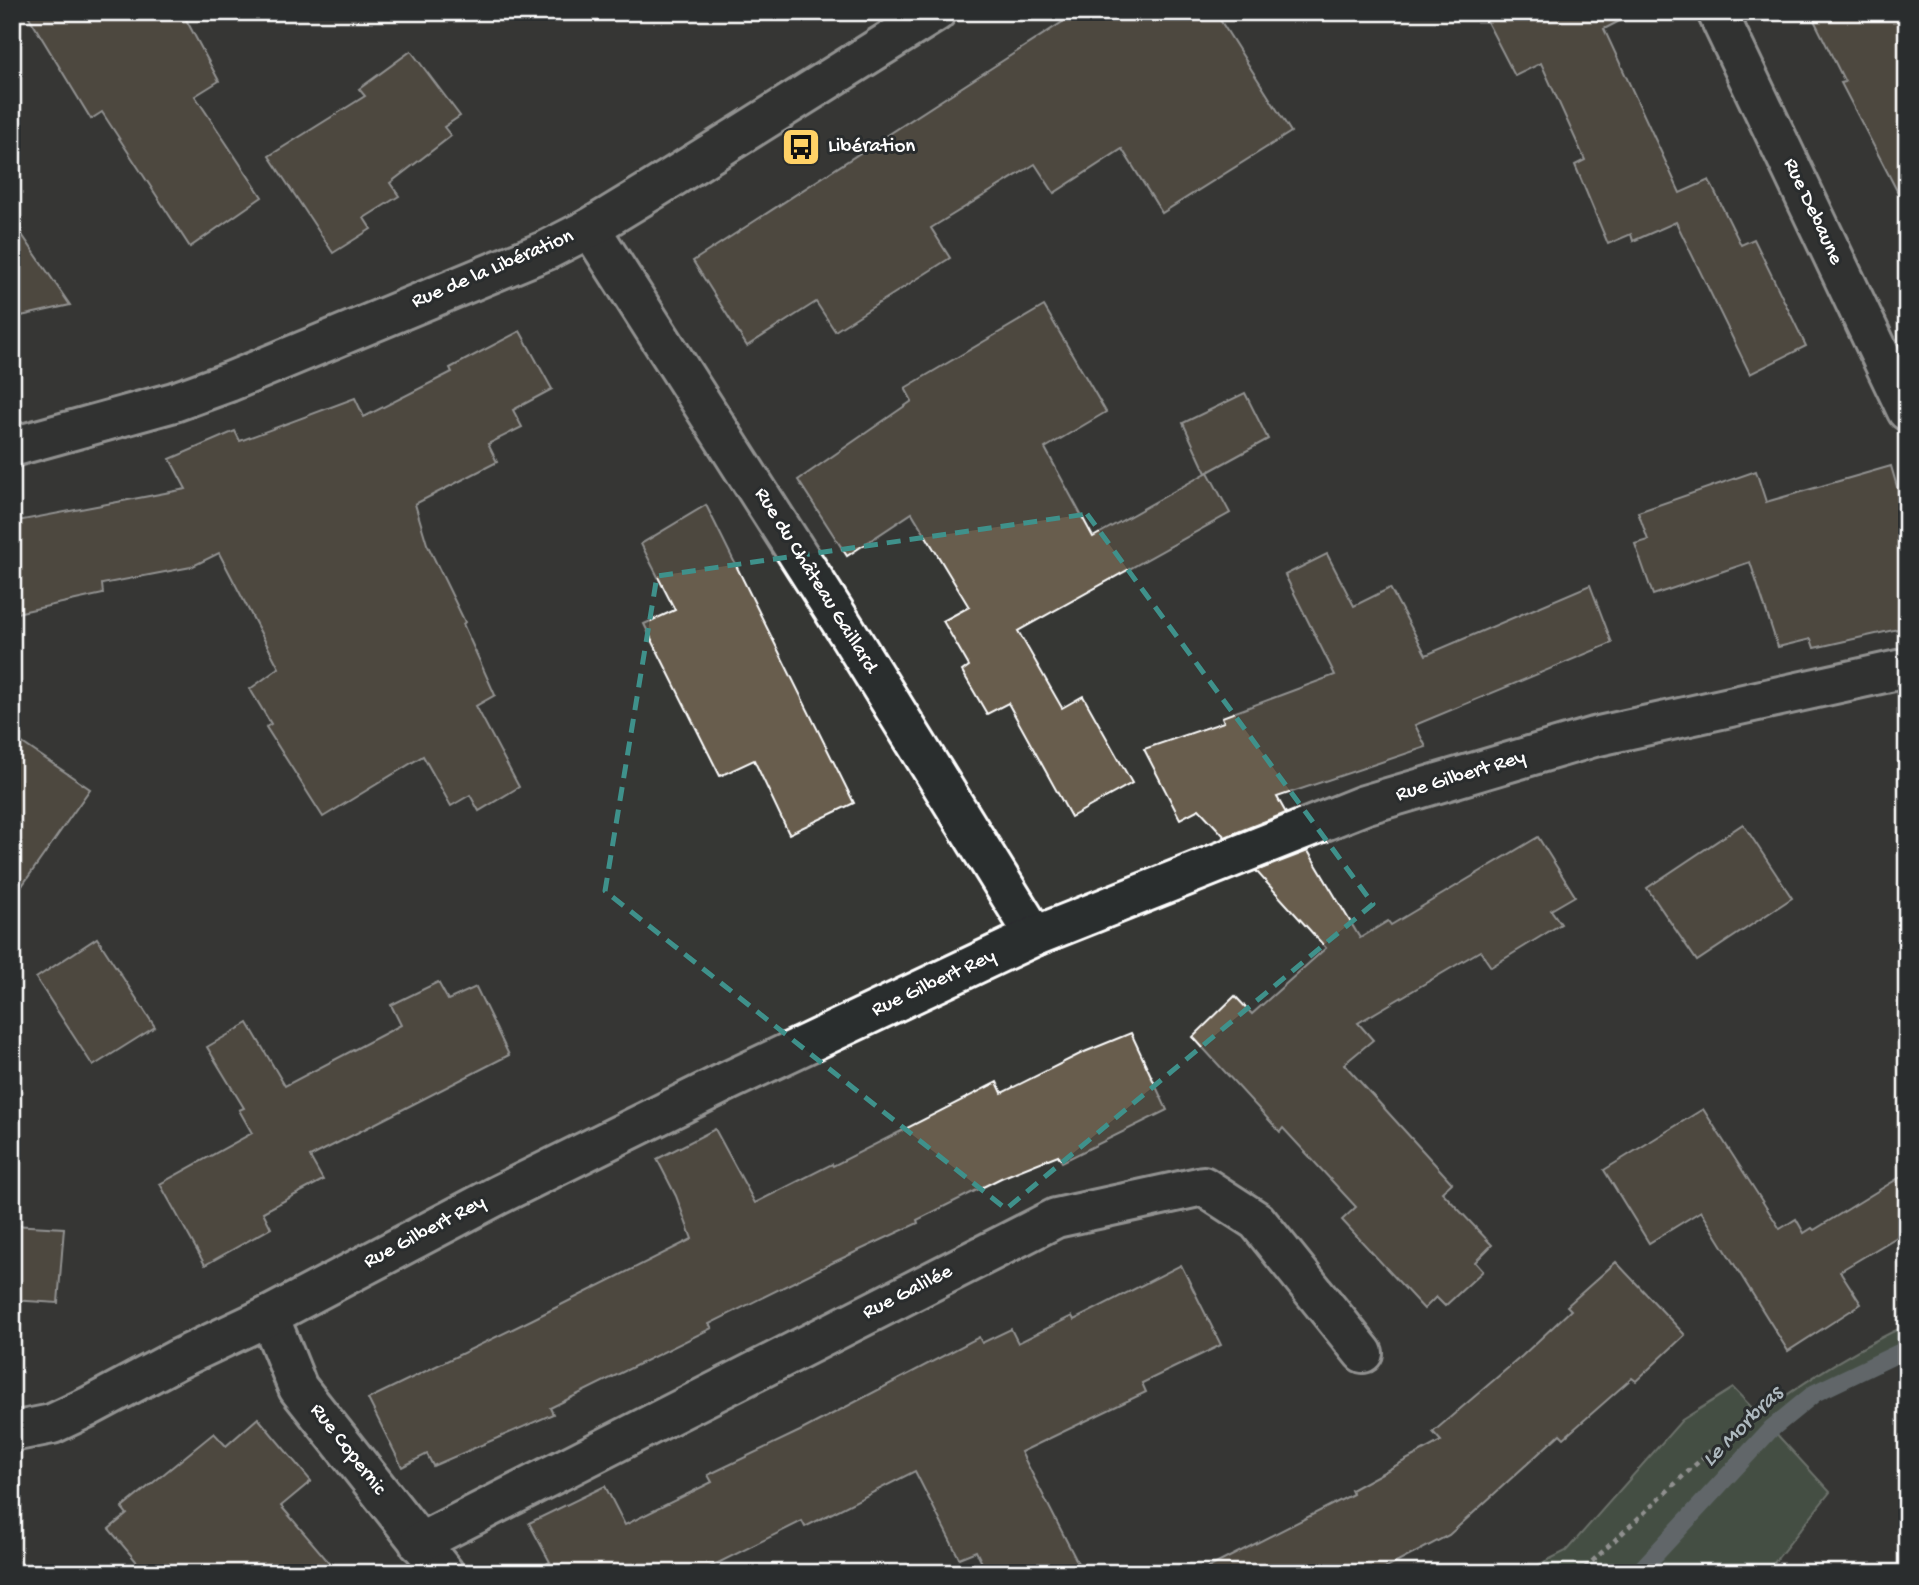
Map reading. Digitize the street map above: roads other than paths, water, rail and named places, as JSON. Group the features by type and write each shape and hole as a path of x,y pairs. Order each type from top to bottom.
{"street":[{"name":"Rue de la Libération","path":"12,447 174,402 229,382 547,250 590,228 936,12"},
{"name":"Rue Debaune","path":"1717,12 1907,411"},
{"name":"Rue du Château Gaillard","path":"590,228 848,632 1035,936"},
{"name":"Rue Gilbert Rey","path":"12,1432 52,1424 268,1316 498,1195 716,1087 1035,936 1364,806 1594,737 1907,668"},
{"name":"Rue Galilée","path":"419,1543 1056,1218 1203,1186 1257,1222 1363,1353"},
{"name":"Rue Copernic","path":"268,1316 299,1388 444,1573"}],"waterway":[{"name":"Le Morbras","path":"1638,1573 1771,1429 1815,1393 1907,1349"}],"place":[{"name":"Libération","path":"801,147"}]}
